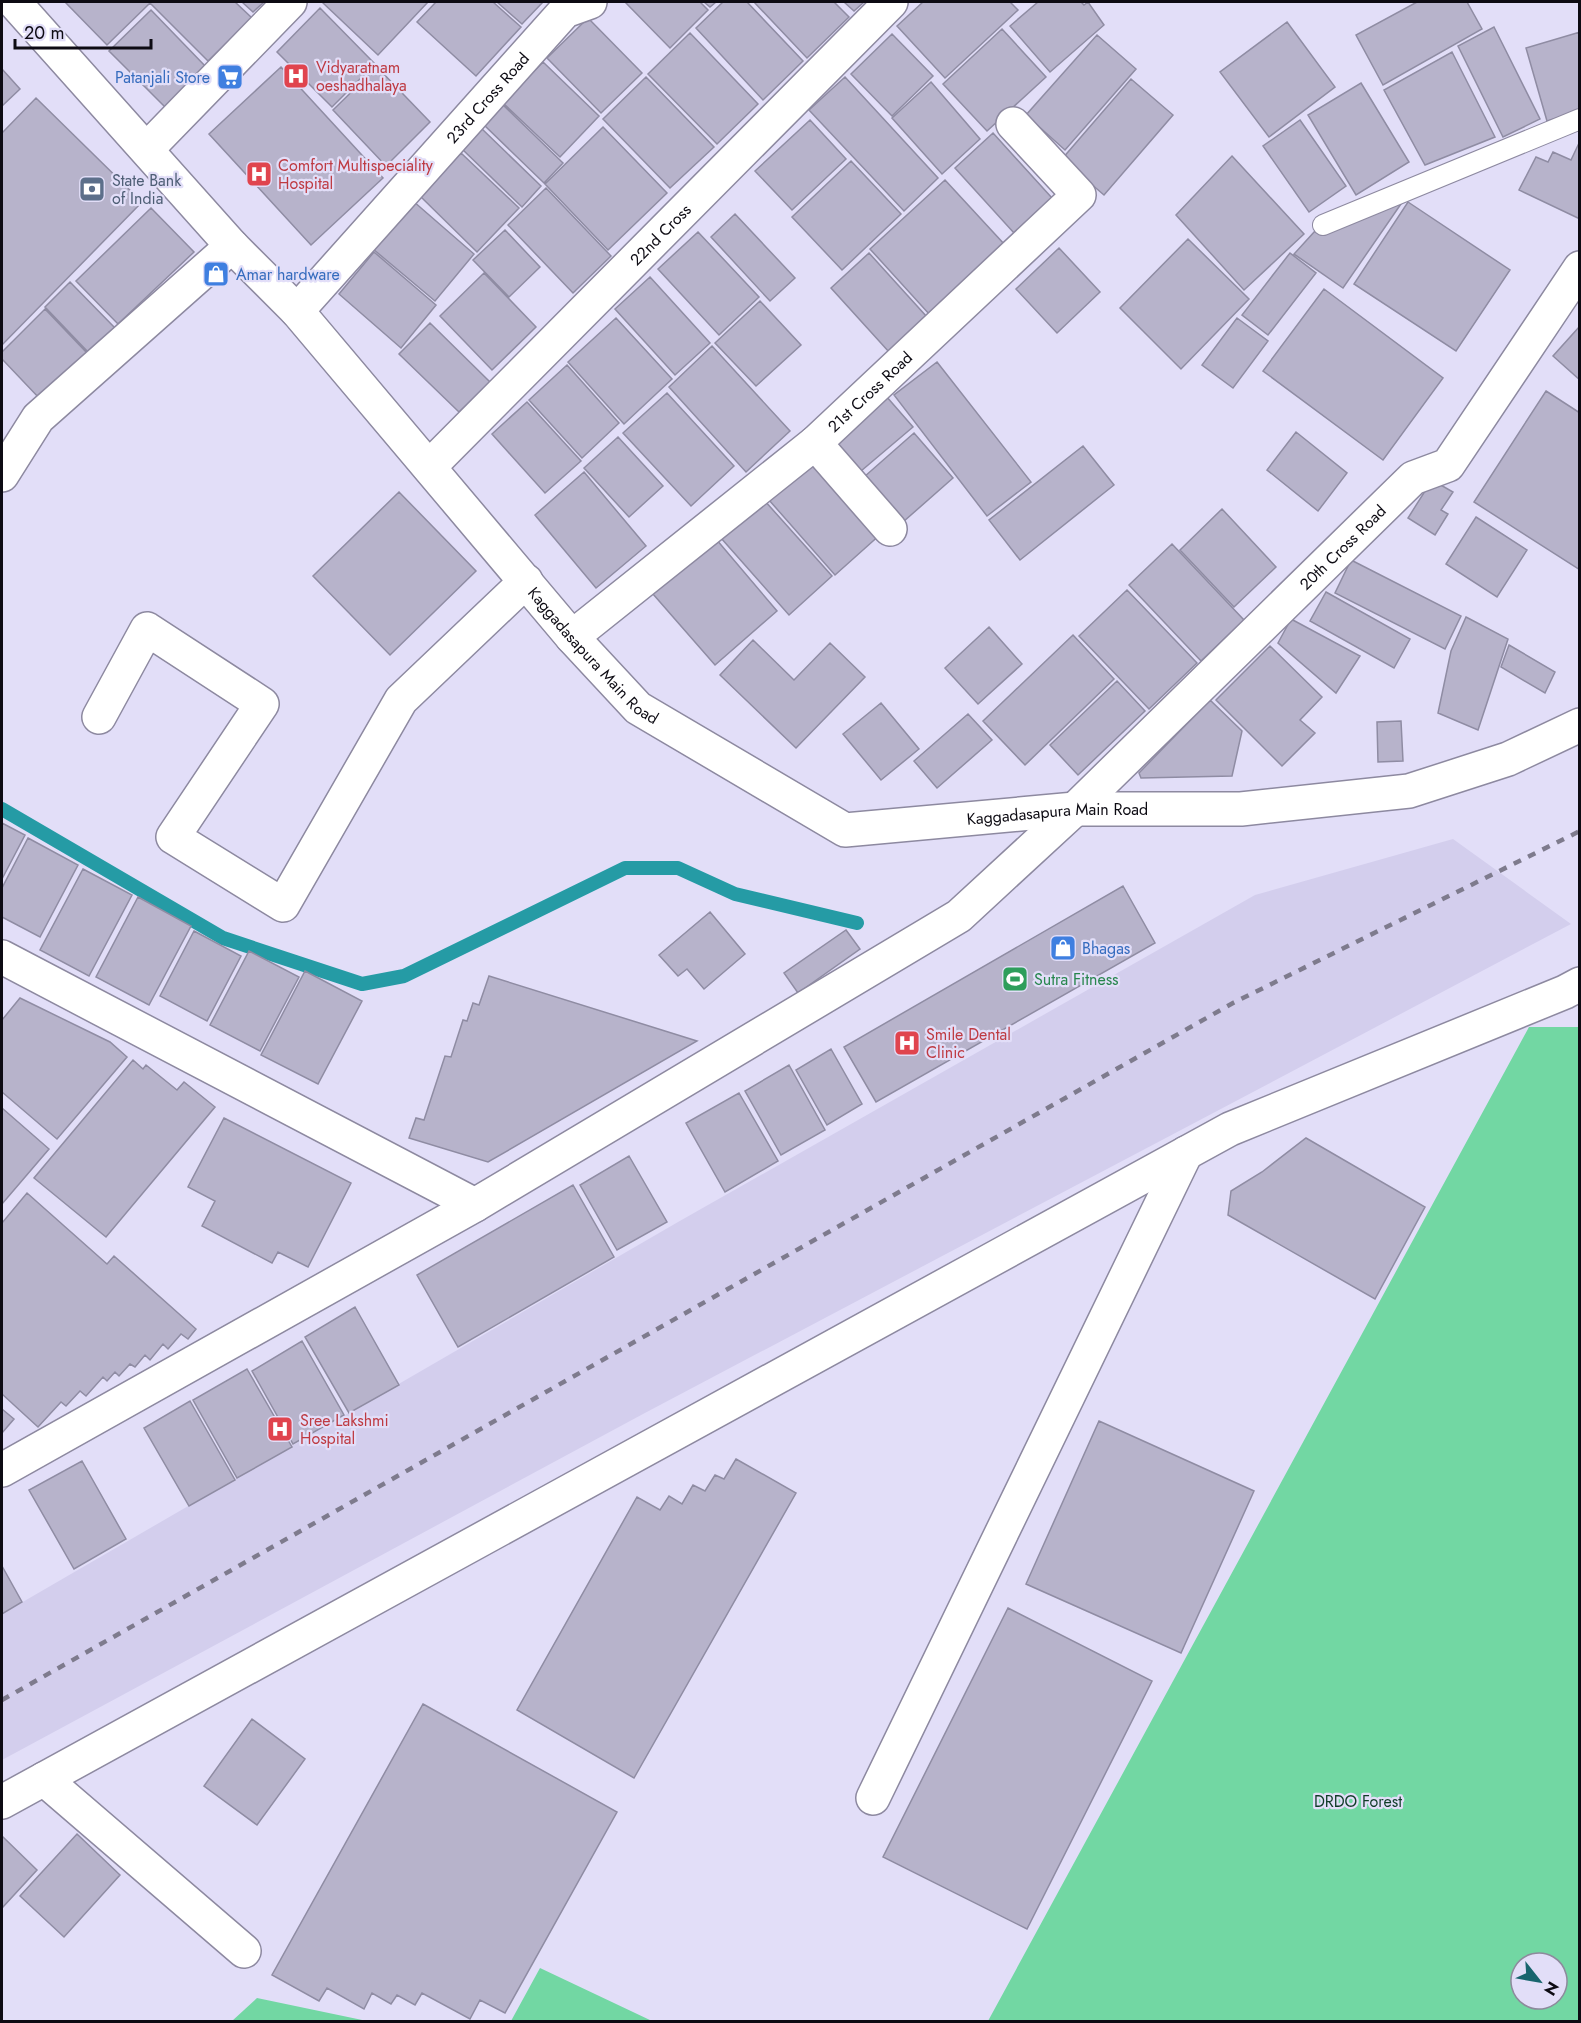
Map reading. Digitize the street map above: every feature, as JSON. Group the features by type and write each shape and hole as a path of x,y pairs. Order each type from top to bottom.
{"street":[{"name":"Kaggadasapura Main Road","path":"14,2 232,246 297,311 572,637 639,708 845,830 1075,809 1241,809 1409,791 1508,759 1579,727"},
{"path":"147,149 290,2"},
{"name":"23rd Cross Road","path":"297,311 565,10 590,2"},
{"name":"22nd Cross","path":"429,467 891,2"},
{"name":"21st Cross Road","path":"572,637 815,443 1079,195 1013,124"},
{"path":"2,475 38,418 232,246"},
{"name":"20th Cross Road","path":"2,1470 475,1205 959,916 1075,809 1413,478 1448,465 1580,268"},
{"path":"815,443 890,529"},
{"path":"99,717 147,629 262,704 173,837 283,905 401,700 526,581"},
{"path":"6,967 475,1205"},
{"path":"2,1802 1230,1129 1580,984"},
{"path":"873,1798 1186,1153"},
{"path":"44,1779 244,1951"}],"lane":[{"path":"1323,225 1580,119"}],"shaded area":[{"path":"1453,839 1571,924 643,1414 2,1760 2,1614 678,1222 1255,895"}],"green space":[{"name":"DRDO Forest","path":"1529,1027 1579,1027 1579,2021 988,2021"},
{"path":"540,1968 652,2021 511,2021"},
{"path":"257,1998 367,2021 232,2021"}],"building":[{"path":"65,2 149,2 150,3 107,45"},
{"path":"151,2 235,2 252,18 208,61"},
{"path":"242,2 264,2 253,12"},
{"path":"322,2 428,2 378,55"},
{"path":"436,2 493,2 521,27 476,76 417,22"},
{"path":"497,2 543,2 522,24"},
{"path":"625,2 700,2 708,10 670,48"},
{"path":"704,2 716,2 710,7"},
{"path":"723,2 747,2 803,61 763,100 696,28"},
{"path":"754,2 834,2 849,17 807,58"},
{"path":"844,2 864,2 854,11"},
{"path":"923,2 1010,2 1018,10 945,78 897,26"},
{"path":"1038,2 1081,2 1084,5 1088,2 1104,25 1050,72 1010,26"},
{"path":"1417,2 1467,2 1482,29 1383,85 1356,35"},
{"path":"320,8 375,64 332,107 277,52"},
{"path":"151,10 207,68 166,108 109,51"},
{"path":"588,18 642,73 601,113 547,58"},
{"path":"1287,22 1335,87 1269,137 1220,72"},
{"path":"1494,27 1540,119 1503,137 1458,46"},
{"path":"1002,29 1046,77 987,131 943,84"},
{"path":"1580,32 1580,111 1547,121 1526,48"},
{"path":"690,33 758,104 717,144 648,74"},
{"path":"892,34 933,76 892,116 851,74"},
{"path":"1097,35 1136,69 1065,150 1026,115"},
{"path":"1452,52 1495,137 1425,165 1384,90"},
{"path":"543,62 599,116 560,157 503,103"},
{"path":"281,67 383,178 311,245 209,134"},
{"path":"377,67 430,122 386,166 333,110"},
{"path":"2,69 20,89 2,106"},
{"path":"646,77 714,147 670,188 603,119"},
{"path":"845,77 938,178 904,211 809,110"},
{"path":"1131,79 1173,115 1104,195 1062,159"},
{"path":"931,82 980,139 942,174 892,118"},
{"path":"1361,83 1409,162 1356,195 1308,115"},
{"path":"36,98 142,202 2,345 2,133"},
{"path":"502,104 563,163 544,183 483,124"},
{"path":"810,120 846,159 792,210 755,171"},
{"path":"1300,120 1346,186 1309,212 1263,146"},
{"path":"603,127 667,193 608,250 545,184"},
{"path":"481,128 541,186 522,207 461,148"},
{"path":"993,133 1052,198 1014,233 955,168"},
{"path":"1580,141 1580,219 1519,190 1536,157 1548,162 1553,152 1571,160"},
{"path":"461,153 519,208 477,252 420,196"},
{"path":"1232,156 1304,234 1244,290 1176,215"},
{"path":"851,161 901,214 842,270 792,217"},
{"path":"945,180 1005,245 930,315 870,249"},
{"path":"546,188 611,256 573,293 508,225"},
{"path":"413,201 474,254 435,301 373,249"},
{"path":"1403,201 1343,288 1294,254 1316,230"},
{"path":"1408,202 1510,270 1456,351 1354,284"},
{"path":"151,208 194,252 118,324 76,281"},
{"path":"735,214 795,278 770,301 711,237"},
{"path":"505,230 540,267 509,297 473,260"},
{"path":"698,232 759,297 719,335 658,269"},
{"path":"1188,239 1249,299 1181,369 1120,308"},
{"path":"1059,248 1100,292 1057,333 1016,289"},
{"path":"374,252 436,305 401,348 339,294"},
{"path":"869,253 927,317 889,352 831,288"},
{"path":"1290,253 1316,273 1268,335 1242,315"},
{"path":"484,273 536,327 492,370 440,316"},
{"path":"650,277 710,343 675,375 615,309"},
{"path":"70,282 115,328 89,353 45,307"},
{"path":"1324,289 1443,378 1383,460 1263,371"},
{"path":"760,301 801,345 756,386 715,343"},
{"path":"45,309 87,353 40,399 2,359 2,352"},
{"path":"616,318 672,379 624,424 568,362"},
{"path":"1237,318 1268,341 1233,388 1202,365"},
{"path":"430,323 490,382 459,412 399,354"},
{"path":"1580,326 1580,380 1553,356"},
{"path":"712,346 790,431 746,472 669,387"},
{"path":"937,362 1031,482 987,516 894,395"},
{"path":"567,365 619,423 582,458 529,400"},
{"path":"1546,391 1580,413 1580,570 1474,502"},
{"path":"667,393 734,466 691,506 623,433"},
{"path":"886,396 913,427 861,471 834,441"},
{"path":"527,402 581,461 545,493 492,434"},
{"path":"1296,432 1347,473 1318,511 1267,470"},
{"path":"914,433 953,478 903,522 864,477"},
{"path":"618,437 663,486 629,517 584,468"},
{"path":"1083,446 1114,485 1020,560 989,520"},
{"path":"815,458 882,533 835,575 769,500"},
{"path":"584,472 646,546 596,588 535,515"},
{"path":"1432,480 1453,492 1441,510 1448,514 1435,535 1408,518"},
{"path":"399,492 476,571 390,655 313,576"},
{"path":"764,500 832,576 789,615 721,538"},
{"path":"1222,509 1276,567 1234,607 1180,550"},
{"path":"1476,517 1527,550 1497,597 1446,564"},
{"path":"716,539 777,611 715,665 653,594"},
{"path":"1172,544 1244,620 1201,661 1129,585"},
{"path":"1351,560 1461,616 1445,649 1335,593"},
{"path":"1127,590 1197,663 1149,709 1079,636"},
{"path":"1326,592 1410,639 1394,668 1310,621"},
{"path":"1466,617 1508,639 1478,730 1438,713 1451,651"},
{"path":"1291,619 1360,656 1336,693 1278,643"},
{"path":"989,627 1022,664 978,704 945,668"},
{"path":"1073,635 1114,679 1025,765 983,721"},
{"path":"753,640 794,680 830,643 865,677 796,748 720,675"},
{"path":"1509,645 1555,672 1545,693 1501,667"},
{"path":"1270,646 1322,697 1300,720 1315,733 1282,766 1216,700"},
{"path":"1117,681 1145,711 1078,775 1050,745"},
{"path":"1210,700 1242,731 1232,776 1141,778 1139,773"},
{"path":"881,703 919,749 881,780 843,734"},
{"path":"968,714 992,740 937,788 914,761"},
{"path":"1401,721 1403,761 1378,762 1377,722"},
{"path":"2,823 25,835 2,879"},
{"path":"28,838 78,865 40,937 2,917 2,888"},
{"path":"83,869 132,895 89,976 40,950"},
{"path":"1123,886 1155,943 876,1102 844,1047"},
{"path":"138,897 191,926 149,1005 96,977"},
{"path":"710,912 745,954 704,989 687,969 678,976 659,955"},
{"path":"846,930 860,949 798,993 784,973"},
{"path":"194,931 241,956 207,1021 160,996"},
{"path":"249,951 299,977 260,1051 210,1025"},
{"path":"305,971 362,1001 318,1084 261,1055"},
{"path":"489,976 697,1041 488,1162 409,1138 416,1118 424,1120 445,1056 451,1057 463,1020 467,1021 473,1003 479,1005"},
{"path":"20,998 110,1042 127,1057 57,1139 2,1092 2,1020"},
{"path":"831,1049 862,1104 827,1125 796,1070"},
{"path":"133,1060 143,1069 146,1065 177,1090 184,1082 215,1107 106,1237 34,1178"},
{"path":"789,1065 825,1130 781,1155 745,1091"},
{"path":"739,1093 778,1161 725,1192 686,1123"},
{"path":"2,1108 49,1149 2,1204"},
{"path":"224,1118 351,1183 308,1267 278,1252 272,1263 202,1226 215,1201 188,1187"},
{"path":"1306,1138 1425,1207 1375,1299 1228,1215 1231,1191 1262,1172"},
{"path":"629,1156 667,1222 617,1250 580,1185"},
{"path":"573,1185 614,1257 458,1347 417,1275"},
{"path":"27,1193 107,1264 114,1256 196,1329 188,1339 181,1334 168,1349 163,1344 150,1360 145,1355 135,1367 130,1364 119,1376 115,1372 107,1381 103,1377 86,1396 80,1391 66,1406 61,1402 38,1427 2,1394 2,1223"},
{"path":"355,1307 399,1385 349,1413 305,1337"},
{"path":"302,1341 344,1415 293,1444 252,1371"},
{"path":"247,1369 292,1447 237,1478 193,1400"},
{"path":"190,1401 235,1480 189,1506 144,1428"},
{"path":"2,1409 14,1419 2,1433"},
{"path":"1099,1421 1254,1491 1181,1653 1026,1584"},
{"path":"736,1459 796,1493 634,1778 517,1710 637,1497 660,1510 669,1496 682,1504 693,1485 705,1491 715,1475 724,1479"},
{"path":"82,1461 126,1539 74,1569 29,1490"},
{"path":"2,1566 22,1602 2,1614"},
{"path":"1008,1608 1152,1681 1027,1929 883,1857"},
{"path":"423,1704 617,1812 505,2013 480,2000 470,2019 422,1993 415,2005 397,1995 391,2004 372,1993 364,2009 327,1988 319,2001 272,1975"},
{"path":"252,1719 305,1759 257,1825 204,1786"},
{"path":"77,1834 120,1875 64,1937 20,1896"},
{"path":"2,1836 37,1870 2,1908"}],"waterway":[{"path":"2,809 223,938 362,984 404,976 625,868 678,868 735,894 857,923"}],"railway":[{"path":"2,1700 1233,1003 1580,831"}],"place":[{"name":"Vidyaratnam oeshadhalaya","path":"296,76"},
{"name":"Patanjali Store","path":"230,77"},
{"name":"Comfort Multispeciality Hospital","path":"259,174"},
{"name":"State Bank of India","path":"92,189"},
{"name":"Amar hardware","path":"216,274"},
{"name":"Bhagas","path":"1063,948"},
{"name":"Sutra Fitness","path":"1015,979"},
{"name":"Smile Dental Clinic","path":"907,1043"},
{"name":"Sree Lakshmi Hospital","path":"280,1429"}]}
